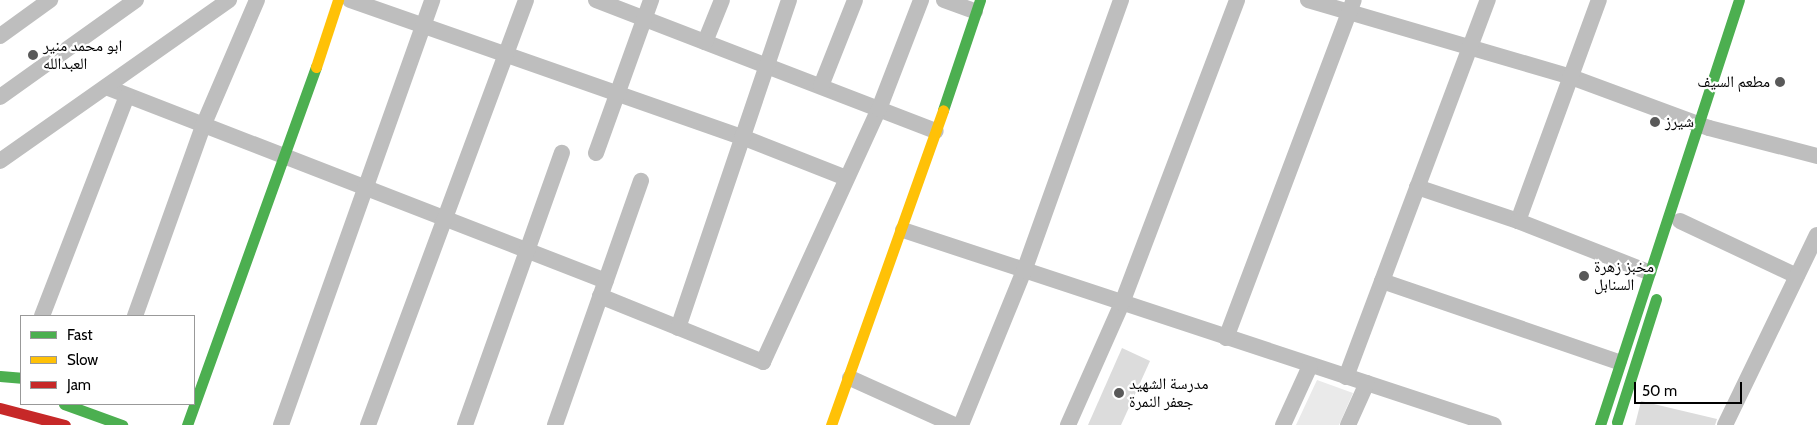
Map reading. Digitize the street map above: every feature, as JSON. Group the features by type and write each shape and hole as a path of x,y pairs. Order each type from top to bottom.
{"main road":[{"path":"195,403 285,159 338,0"},
{"path":"1616,425 1680,221 1739,0"},
{"path":"1600,425 1648,272 1751,0"},
{"path":"831,425 850,378 903,230 977,6"},
{"path":"0,376 20,378"},
{"path":"70,405 101,410 122,425"},
{"path":"187,425 194,405"},
{"path":"0,408 65,425"}],"street":[{"path":"0,36 50,0"},
{"path":"0,97 136,0"},
{"path":"0,161 229,0"},
{"path":"135,315 203,126 257,0"},
{"path":"350,0 504,56 742,136 846,178"},
{"path":"281,425 432,0"},
{"path":"368,425 526,0"},
{"path":"596,0 936,131"},
{"path":"596,153 651,0"},
{"path":"705,42 722,0"},
{"path":"678,328 788,0"},
{"path":"821,86 855,0"},
{"path":"600,296 763,362 879,108 921,0"},
{"path":"944,0 977,6"},
{"path":"960,425 1024,270 1121,0"},
{"path":"1068,425 1122,303 1237,0"},
{"path":"1308,0 1351,6 1469,48 1571,77 1704,126 1817,156"},
{"path":"1346,377 1488,0"},
{"path":"1518,221 1599,0"},
{"path":"1226,338 1351,6"},
{"path":"106,87 527,254 606,280"},
{"path":"42,315 128,96"},
{"path":"465,425 562,153"},
{"path":"555,425 641,181"},
{"path":"1417,187 1518,221 1648,272"},
{"path":"1680,221 1797,276"},
{"path":"903,230 1310,366 1494,425"},
{"path":"1725,425 1817,235"},
{"path":"1382,281 1619,362"},
{"path":"1283,425 1310,366"},
{"path":"850,378 954,425"},
{"path":"1348,425 1367,383"}],"shaded area":[{"path":"1317,380 1353,393 1339,425 1296,425"}],"building":[{"name":"مدرسة الشهيد جعفر النمرة","path":"1122,348 1150,361 1121,425 1088,425"},
{"path":"1641,401 1717,419 1715,425 1635,425"}],"traffic: fast":[{"path":"943,110 980,0"},
{"path":"1600,425 1739,0"},
{"path":"195,403 316,67"},
{"path":"1617,422 1656,299"},
{"path":"0,376 20,378"},
{"path":"67,405 122,425"},
{"path":"187,425 194,405"}],"traffic: slow":[{"path":"316,67 338,0"},
{"path":"831,425 943,110"}],"traffic: jam":[{"path":"0,408 65,425"}],"place":[{"name":"ابو محمد منير العبدالله","path":"33,55"},
{"name":"مطعم السيف","path":"1780,82"},
{"name":"شيرز","path":"1655,122"},
{"name":"مخبز زهرة السنابل","path":"1584,276"},
{"name":"مدرسة الشهيد جعفر النمرة","path":"1119,393"}]}
